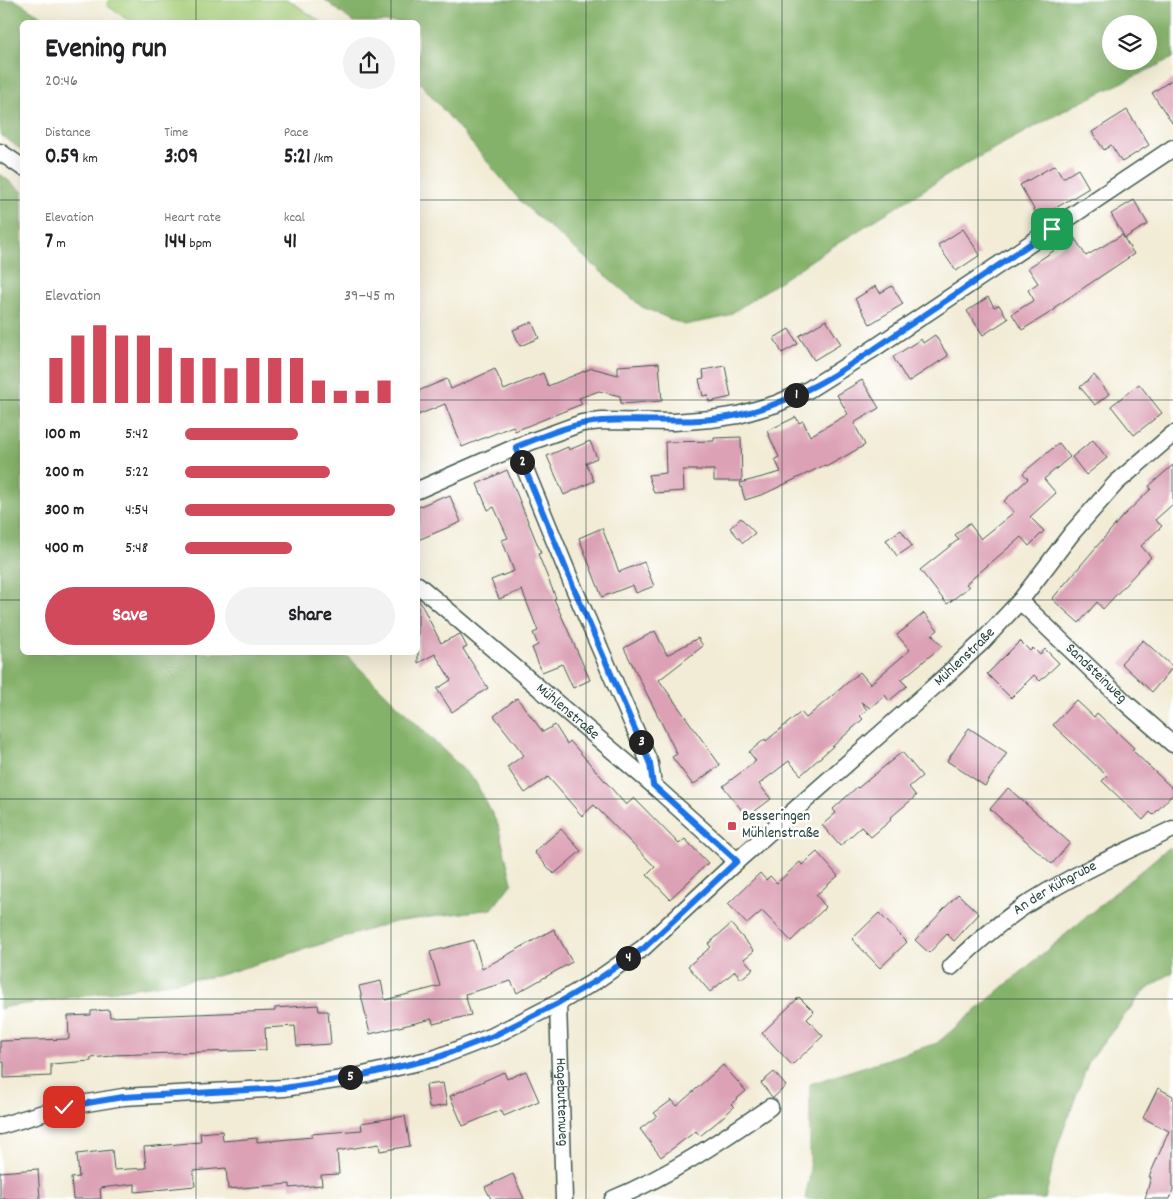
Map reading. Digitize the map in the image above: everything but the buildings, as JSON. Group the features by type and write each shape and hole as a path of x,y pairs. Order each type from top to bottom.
{"street":[{"path":"420,489 516,447 582,423 602,421 674,422 711,419 738,415 776,404 800,394 870,351 1173,148"},
{"path":"0,152 20,166"},
{"name":"Mühlenstraße","path":"0,1126 64,1107 123,1097 284,1088 355,1077 436,1058 493,1036 558,1003 597,980 644,948 737,861 982,642 1020,601 1072,533 1116,483 1173,434"},
{"path":"516,447 573,586 650,764 653,785"},
{"name":"Mühlenstraße","path":"420,587 653,785 737,861"},
{"name":"Sandsteinweg","path":"1020,601 1127,704 1173,744"},
{"name":"An der Kühgrube","path":"951,967 989,933 1036,898 1078,874 1173,829"},
{"name":"Hagebuttenweg","path":"558,1003 564,1199"},
{"path":"613,1199 637,1189 676,1168 716,1144 770,1107"}],"green space":[{"path":"0,0 15,0 48,20 20,20 20,149 0,134"},
{"path":"110,0 289,0 318,20 128,20 106,5"},
{"path":"325,0 1173,0 1173,58 1157,66 1157,15 1102,15 1102,70 1148,70 1071,107 964,165 827,250 726,317 684,325 642,307 523,204 420,82 420,20 350,20"},
{"path":"0,174 20,189 20,655 346,655 475,781 498,825 512,883 492,909 394,922 217,976 0,1009"},
{"path":"1169,847 1173,851 1173,972 1143,992 1089,1061 1058,1145 1045,1199 805,1199 810,1174 810,1084 937,1043"}],"place":[{"name":"Besseringen Mühlenstraße","path":"732,826"}],"route":[{"path":"64,1107 123,1097 284,1088 355,1077 436,1058 493,1036 558,1003 597,980 644,948 737,861 653,785 650,764 573,586 516,447 546,434 582,423 602,421 674,422 711,419 738,415 776,404 808,390 870,351 1052,229"}]}
